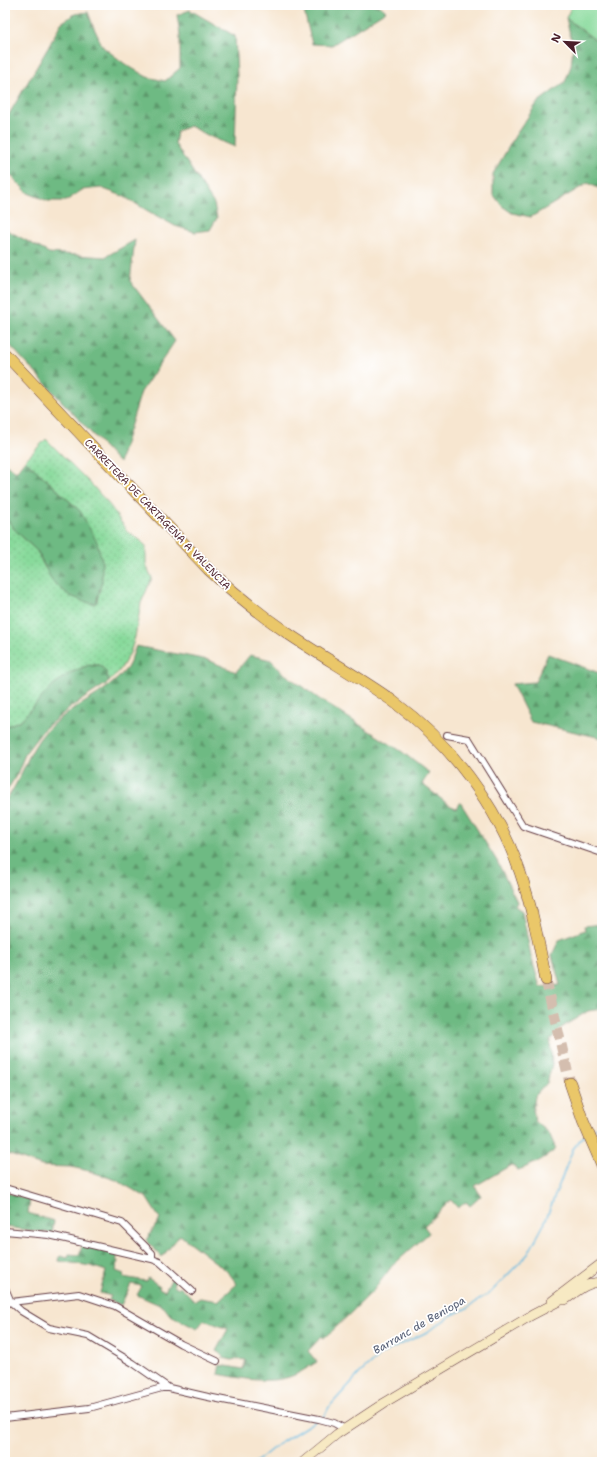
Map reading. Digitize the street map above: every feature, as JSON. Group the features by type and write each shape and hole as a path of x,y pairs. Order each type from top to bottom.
{"highway":[{"name":"CARRETERA DE CARTAGENA A VALENCIA","path":"5,354 208,569 237,595 291,636 351,673 394,702 422,725 456,761 482,795 510,848 528,897 546,980"},
{"path":"570,1083 583,1121 602,1165"},
{"path":"583,1121 582,1131 602,1174"}],"street":[{"path":"448,735 469,739 523,826 602,853"},
{"path":"5,1188 122,1223 152,1253 152,1259"},
{"path":"5,1231 49,1235 152,1259 160,1262 192,1291"},
{"path":"562,1296 602,1263"},
{"path":"303,1462 345,1429 384,1402 532,1315 602,1269"},
{"path":"562,1296 565,1300 591,1284 596,1282 602,1283"},
{"path":"5,1288 8,1303 21,1311 49,1328 88,1336 133,1363 169,1388"},
{"path":"8,1303 79,1294 115,1306 181,1344 216,1361"},
{"path":"5,1418 89,1408 162,1388 169,1388 319,1419 334,1423 345,1429"}],"green space":[{"path":"302,5 379,5 386,11 332,45 312,44"},
{"path":"572,5 602,5 602,45 566,18"},
{"path":"190,10 235,36 237,76 235,147 190,126 177,131 175,144 214,204 217,218 210,230 195,232 175,226 123,196 101,188 82,190 66,201 48,201 28,193 5,170 5,121 61,23 75,14 88,12 103,47 125,64 147,77 165,81 180,68 180,35 177,15"},
{"path":"566,18 602,45 602,190 588,183 531,217 512,213 502,206 493,194 493,174 515,136 538,102 565,82 571,66 573,47"},
{"path":"5,229 49,253 105,257 135,240 130,281 175,341 141,392 119,463 5,340"},
{"path":"46,439 93,486 111,507 127,531 141,541 146,547 146,565 152,578 141,603 135,637 130,653 120,670 109,682 106,672 100,665 89,665 72,672 21,720 5,727 5,516 15,530 37,551 45,568 96,603 98,596 80,511 25,460"},
{"path":"25,460 80,511 97,542 102,561 102,581 96,603 92,604 70,596 52,581 37,551 15,530 6,518 5,464 16,472"},
{"path":"136,646 208,660 236,672 250,655 271,660 282,672 322,701 401,751 429,773 422,784 449,805 456,808 460,802 497,861 517,902 515,906 522,911 531,956 540,987 560,985 552,955 559,940 585,930 584,926 602,924 602,1009 588,1011 561,1028 550,1040 552,1064 547,1083 535,1096 533,1110 535,1121 549,1133 556,1149 543,1159 518,1170 511,1165 475,1186 481,1196 470,1206 466,1202 458,1208 451,1200 424,1226 429,1233 392,1266 373,1291 324,1339 321,1337 308,1351 317,1362 296,1374 281,1379 254,1380 218,1374 220,1365 243,1369 246,1360 232,1360 223,1358 224,1356 216,1351 228,1329 204,1320 197,1329 170,1315 164,1307 137,1295 142,1286 131,1284 121,1305 109,1300 111,1296 100,1293 106,1271 91,1266 59,1261 60,1256 68,1258 69,1254 79,1255 83,1244 96,1247 118,1256 116,1260 118,1261 116,1271 124,1274 123,1277 146,1281 148,1278 160,1286 159,1288 165,1291 172,1278 175,1281 173,1284 178,1288 180,1286 195,1301 200,1298 218,1301 237,1284 228,1272 180,1235 162,1257 146,1240 160,1219 146,1197 116,1180 89,1171 71,1167 42,1166 5,1153 5,801 16,784 34,748 45,732 64,715 108,687 118,678 127,668"},
{"path":"548,654 602,674 602,738 531,722 512,684 535,682"},
{"path":"89,665 100,665 106,672 109,682 71,707 44,729 26,752 17,774 5,794 5,727 21,720 54,684 72,672"},
{"path":"5,1192 30,1200 28,1213 54,1221 52,1233 5,1227"}],"waterway":[{"name":"Barranc de Beniopa","path":"592,1130 602,1123"},
{"name":"Barranc de Beniopa","path":"322,1417 325,1415 329,1407 360,1373 381,1354 427,1332 491,1292 528,1254 544,1224 573,1149 584,1136"},
{"name":"Barranc de Beniopa","path":"256,1462 277,1445 315,1421"}],"tunnel":[{"path":"546,980 570,1083"}]}
